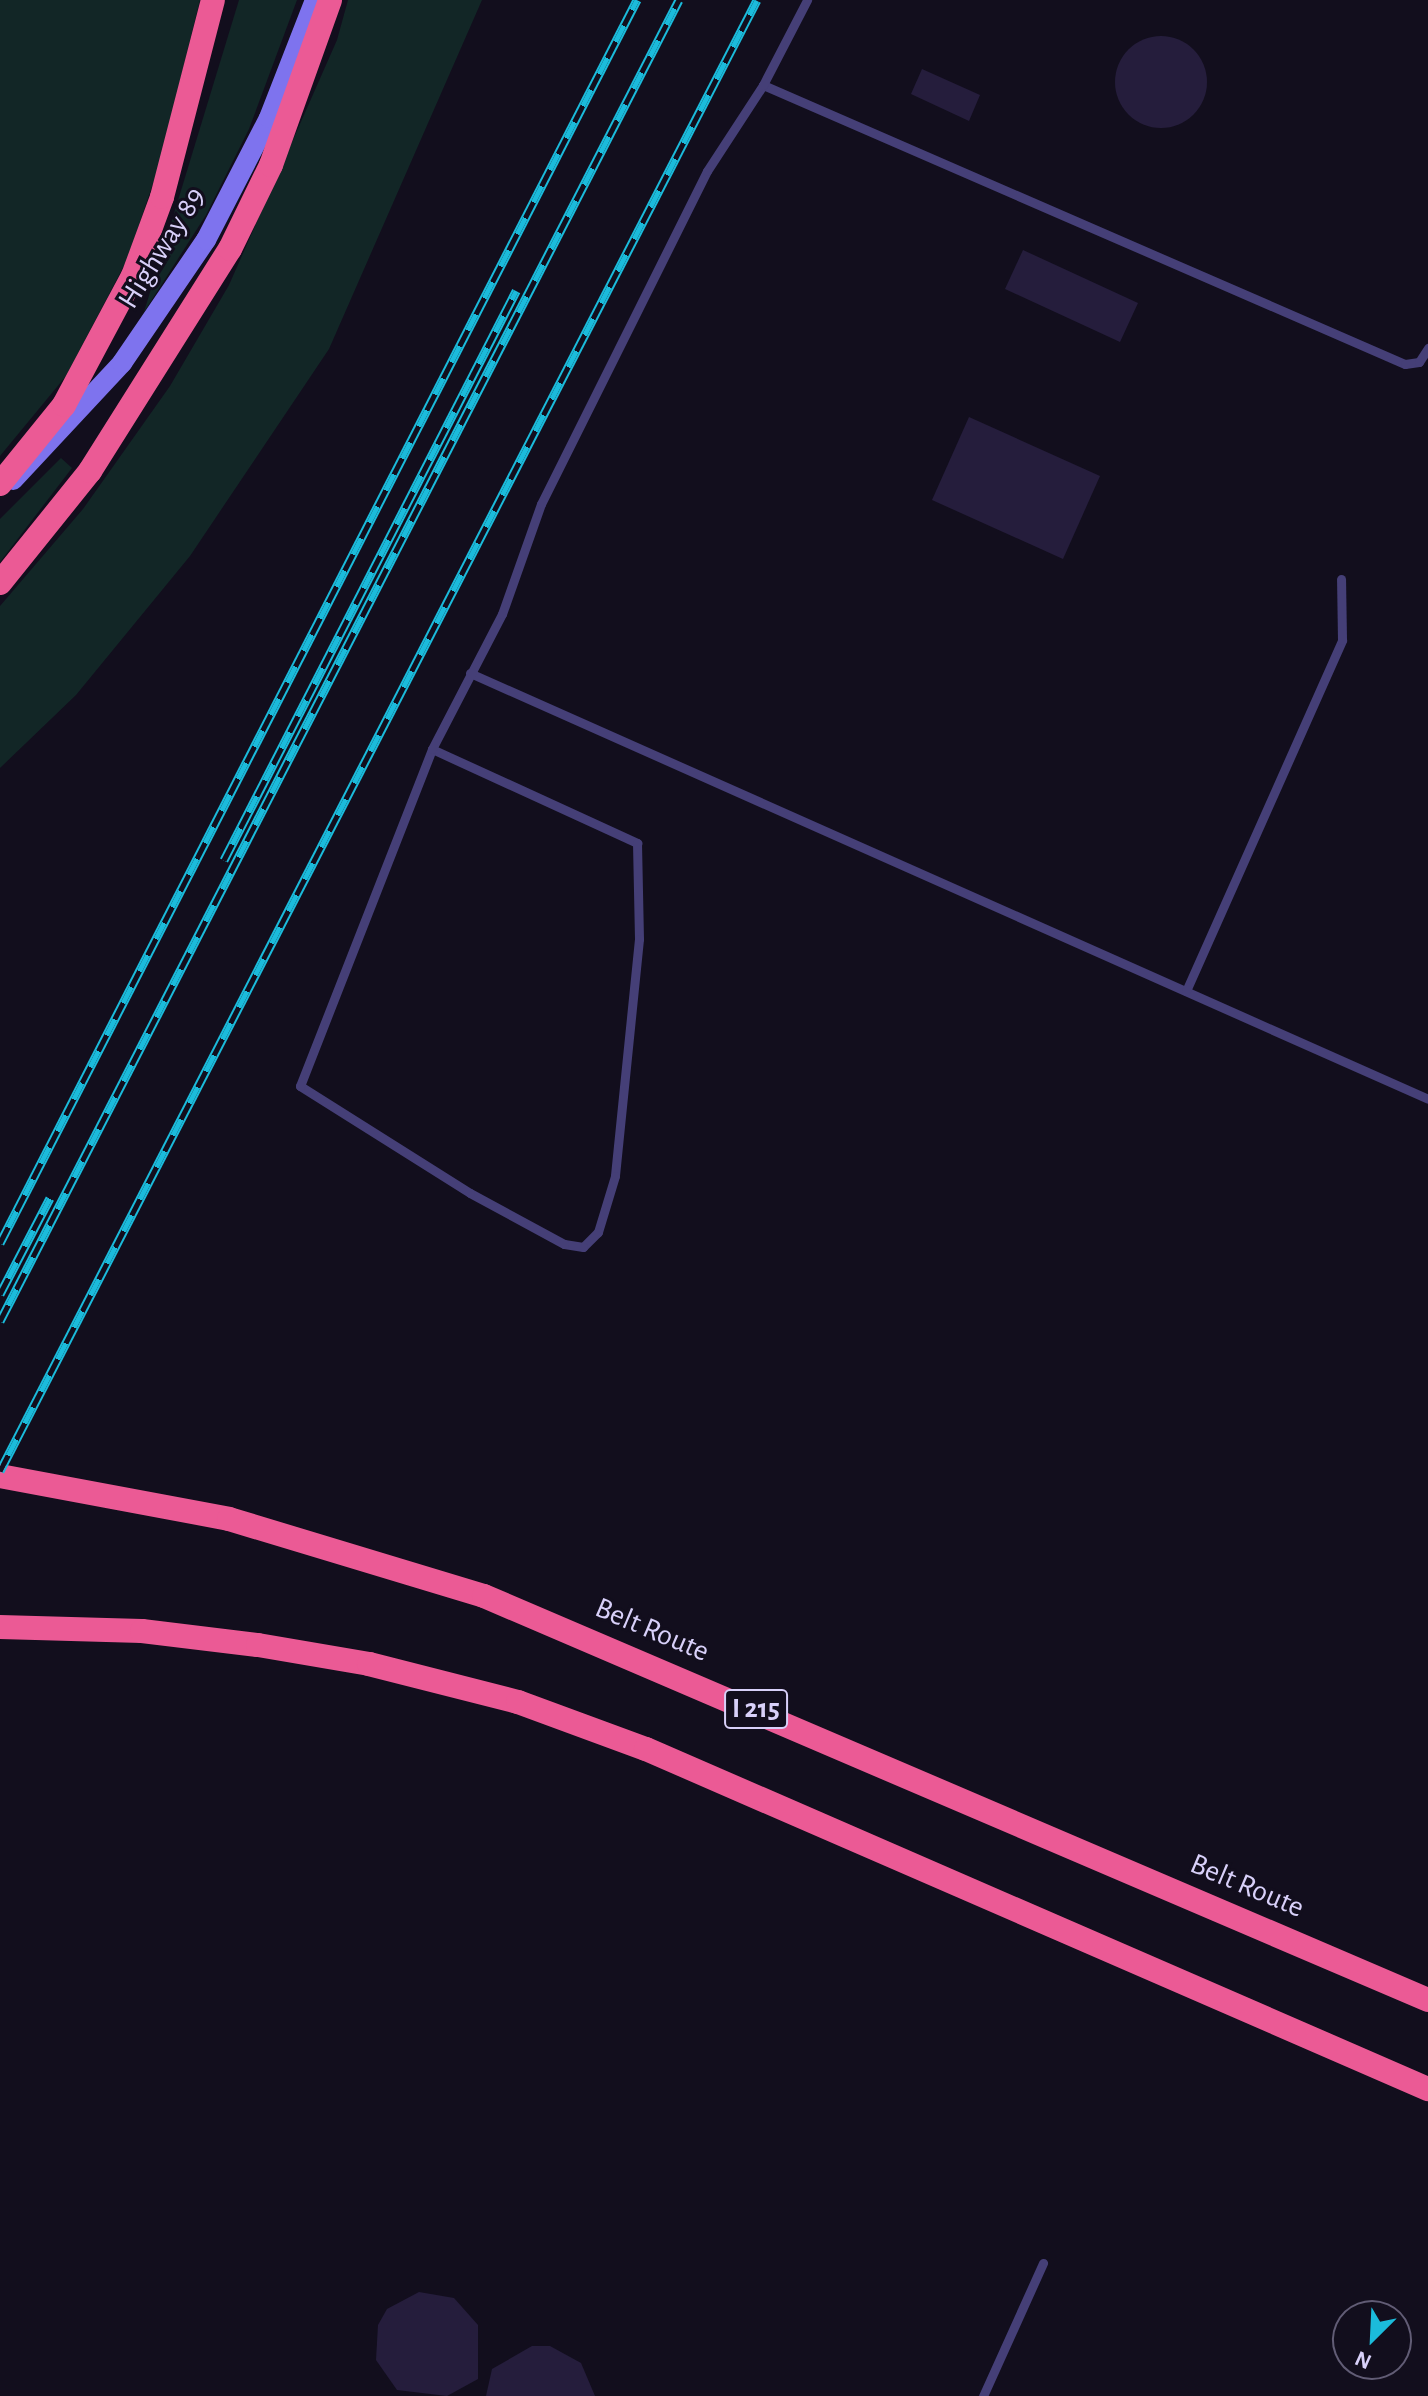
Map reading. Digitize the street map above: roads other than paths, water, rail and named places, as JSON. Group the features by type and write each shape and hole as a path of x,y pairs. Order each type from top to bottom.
{"highway":[{"path":"0,484 64,405 133,276 166,183 213,0"},
{"path":"0,583 107,446 230,249 271,165 330,0"},
{"name":"Belt Route","path":"0,1476 62,1485 278,1531 509,1605 1428,2000"},
{"path":"0,1627 142,1631 258,1645 369,1664 518,1702 646,1749 1428,2089"}],"main road":[{"name":"Highway 89","path":"0,490 79,414 178,285 250,158 315,0"}],"lane":[{"path":"432,749 637,843 639,939 615,1176 598,1232 583,1247 564,1244 470,1193 300,1086 432,749 502,614 541,504 707,171 763,85 807,0"},
{"path":"763,85 1405,364 1419,362 1428,348"},
{"path":"1186,991 1342,640 1341,579"},
{"path":"470,673 1428,1099"},
{"path":"983,2396 1043,2263"}],"railway":[{"path":"0,1243 637,0"},
{"path":"0,1321 679,0"},
{"path":"0,1471 757,0"},
{"path":"224,860 516,291"},
{"path":"0,1294 50,1198"}]}
